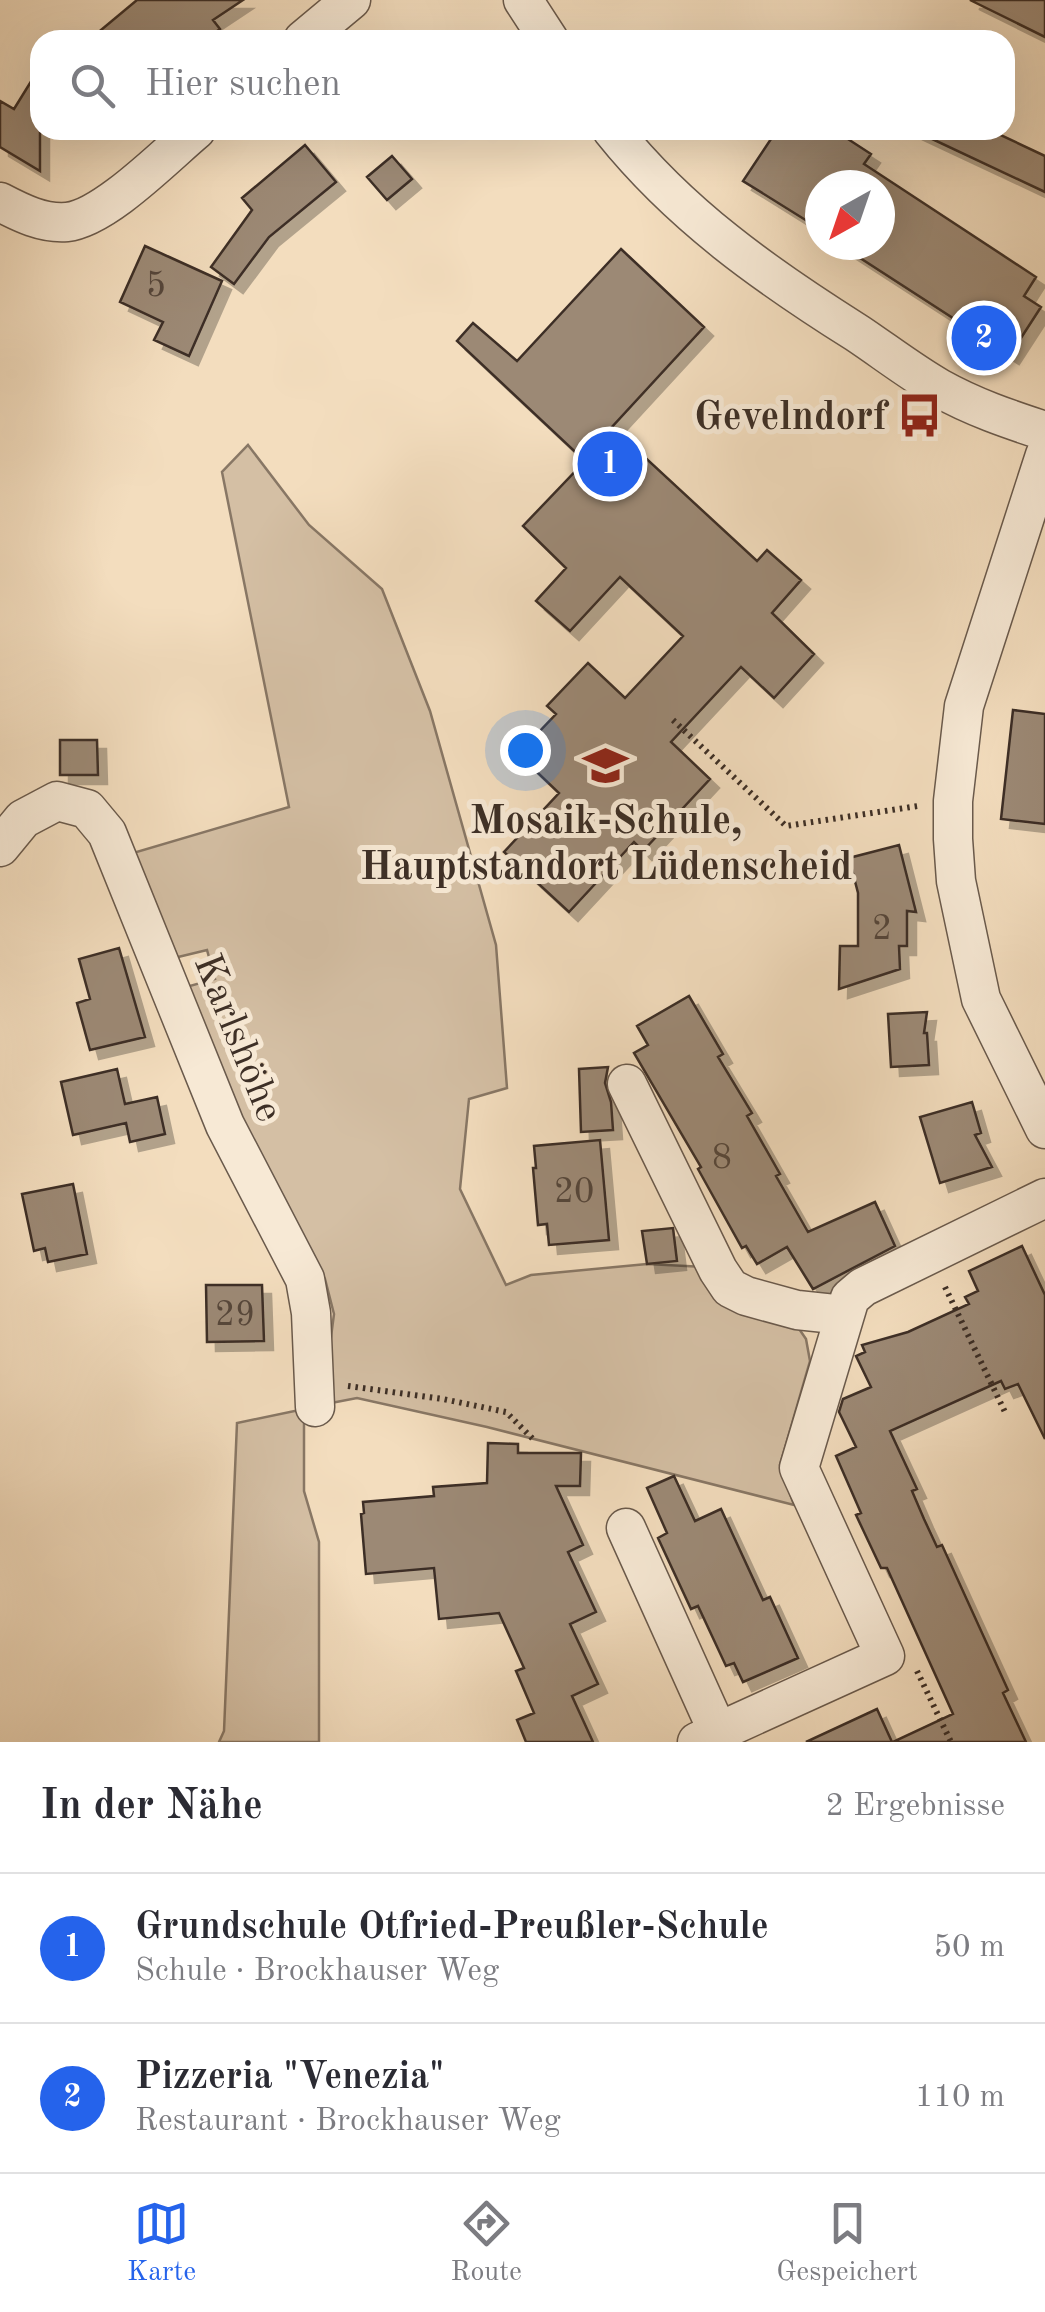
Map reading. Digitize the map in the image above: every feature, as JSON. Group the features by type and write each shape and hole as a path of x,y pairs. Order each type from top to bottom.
{"street":[{"path":"315,30 350,0"},
{"path":"523,0 542,30"},
{"path":"0,202 31,218 79,220 121,194 184,140"},
{"path":"621,140 668,194 715,236 783,286 938,388 993,414 1045,431"},
{"path":"1045,455 964,706 954,801 956,881 981,999 1045,1129"},
{"name":"Karlshöhe","path":"0,848 22,819 57,801 87,808 108,833 225,1125 304,1279 312,1313 316,1394"},
{"path":"627,1084 730,1288 797,1310 844,1315"},
{"path":"626,1528 708,1737 885,1656 798,1468 844,1315 850,1298 863,1287 1045,1198"}],"path":[{"path":"672,720 786,826 954,801"},
{"path":"929,1256 1005,1412"},
{"path":"316,1394 506,1412 533,1439"},
{"path":"885,1656 906,1647 950,1742"}],"shaded area":[{"path":"248,445 309,525 382,589 430,711 496,945 507,1088 469,1099 460,1189 506,1285 531,1275 647,1264 705,1267 795,1323 806,1339 810,1361 780,1465 794,1505 357,1398 326,1404 334,1314 325,1279 237,1118 186,987 215,979 207,950 174,958 133,853 289,807 222,472"},
{"path":"304,1409 304,1491 319,1542 319,1742 219,1742 224,1731 237,1423"}],"building":[{"path":"137,0 243,0 213,20 219,30 101,30"},
{"path":"970,0 1045,0 1045,37"},
{"path":"30,83 30,140 40,140 40,171 0,147 0,101 14,109"},
{"path":"770,140 849,140 871,154 864,164 873,170 805,170 805,220 743,181"},
{"path":"934,140 1011,140 1045,156 1045,192"},
{"path":"305,145 336,182 269,237 234,284 211,267 252,210 242,198"},
{"path":"392,156 412,179 387,200 367,177"},
{"path":"895,184 1036,277 1024,296 1041,307 1010,355 863,260 895,260"},
{"path":"145,246 222,281 189,356 154,340 163,322 120,302"},
{"path":"621,249 704,327 612,427 757,561 767,550 801,580 772,613 814,654 774,698 741,667 671,742 710,779 643,851 634,842 569,912 504,852 559,793 518,754 556,714 547,706 588,663 625,698 683,636 620,577 570,631 536,601 566,568 523,526 585,461 457,341 473,323 517,361"},
{"path":"1013,710 1045,714 1045,824 1001,819"},
{"path":"60,740 97,740 98,775 60,775"},
{"path":"899,845 916,912 907,911 907,946 899,946 900,969 839,989 840,946 858,946 858,893 849,858"},
{"path":"119,948 145,1037 90,1050 77,1003 90,999 79,959"},
{"path":"689,996 723,1054 718,1057 752,1113 747,1116 808,1232 875,1202 895,1246 813,1289 787,1247 757,1264 746,1246 742,1248 698,1169 701,1167 634,1053 648,1045 637,1026"},
{"path":"927,1012 924,1033 929,1065 891,1067 888,1014"},
{"path":"608,1067 605,1083 613,1130 581,1132 579,1069"},
{"path":"117,1069 125,1104 157,1097 165,1134 130,1142 126,1123 73,1135 61,1082"},
{"path":"972,1102 981,1133 975,1135 992,1167 940,1183 920,1117"},
{"path":"600,1140 609,1240 549,1245 547,1224 538,1225 534,1146"},
{"path":"73,1184 87,1254 48,1262 45,1248 34,1251 22,1194"},
{"path":"673,1228 677,1261 647,1264 642,1231"},
{"path":"1022,1246 1045,1295 1045,1439 1018,1384 1005,1389 1001,1381 890,1431 917,1489 912,1491 924,1519 937,1547 942,1545 1008,1690 1003,1693 1026,1742 893,1742 953,1714 887,1568 881,1568 856,1515 861,1513 836,1456 856,1447 839,1412 843,1399 871,1387 856,1356 865,1352 862,1345 908,1332 969,1304 965,1297 978,1291 969,1271"},
{"path":"206,1285 262,1285 264,1341 207,1342"},
{"path":"488,1443 518,1444 518,1453 581,1453 580,1486 556,1486 583,1545 568,1552 596,1612 570,1624 598,1684 572,1696 593,1742 526,1742 517,1720 534,1713 516,1671 524,1668 499,1613 439,1619 434,1568 366,1574 363,1502 434,1496 433,1487 487,1483"},
{"path":"674,1476 695,1521 721,1509 763,1600 770,1597 798,1658 743,1682 734,1663 726,1666 698,1606 691,1609 658,1538 667,1533 647,1488"},
{"path":"877,1709 892,1742 806,1742"}],"place":[{"name":"Pizzeria \"Venezia\"","path":"984,338"},
{"name":"Gevelndorf","path":"920,415"},
{"name":"Grundschule Otfried-Preußler-Schule","path":"610,464"},
{"name":"Mosaik-Schule, Hauptstandort Lüdenscheid","path":"606,766"}]}
